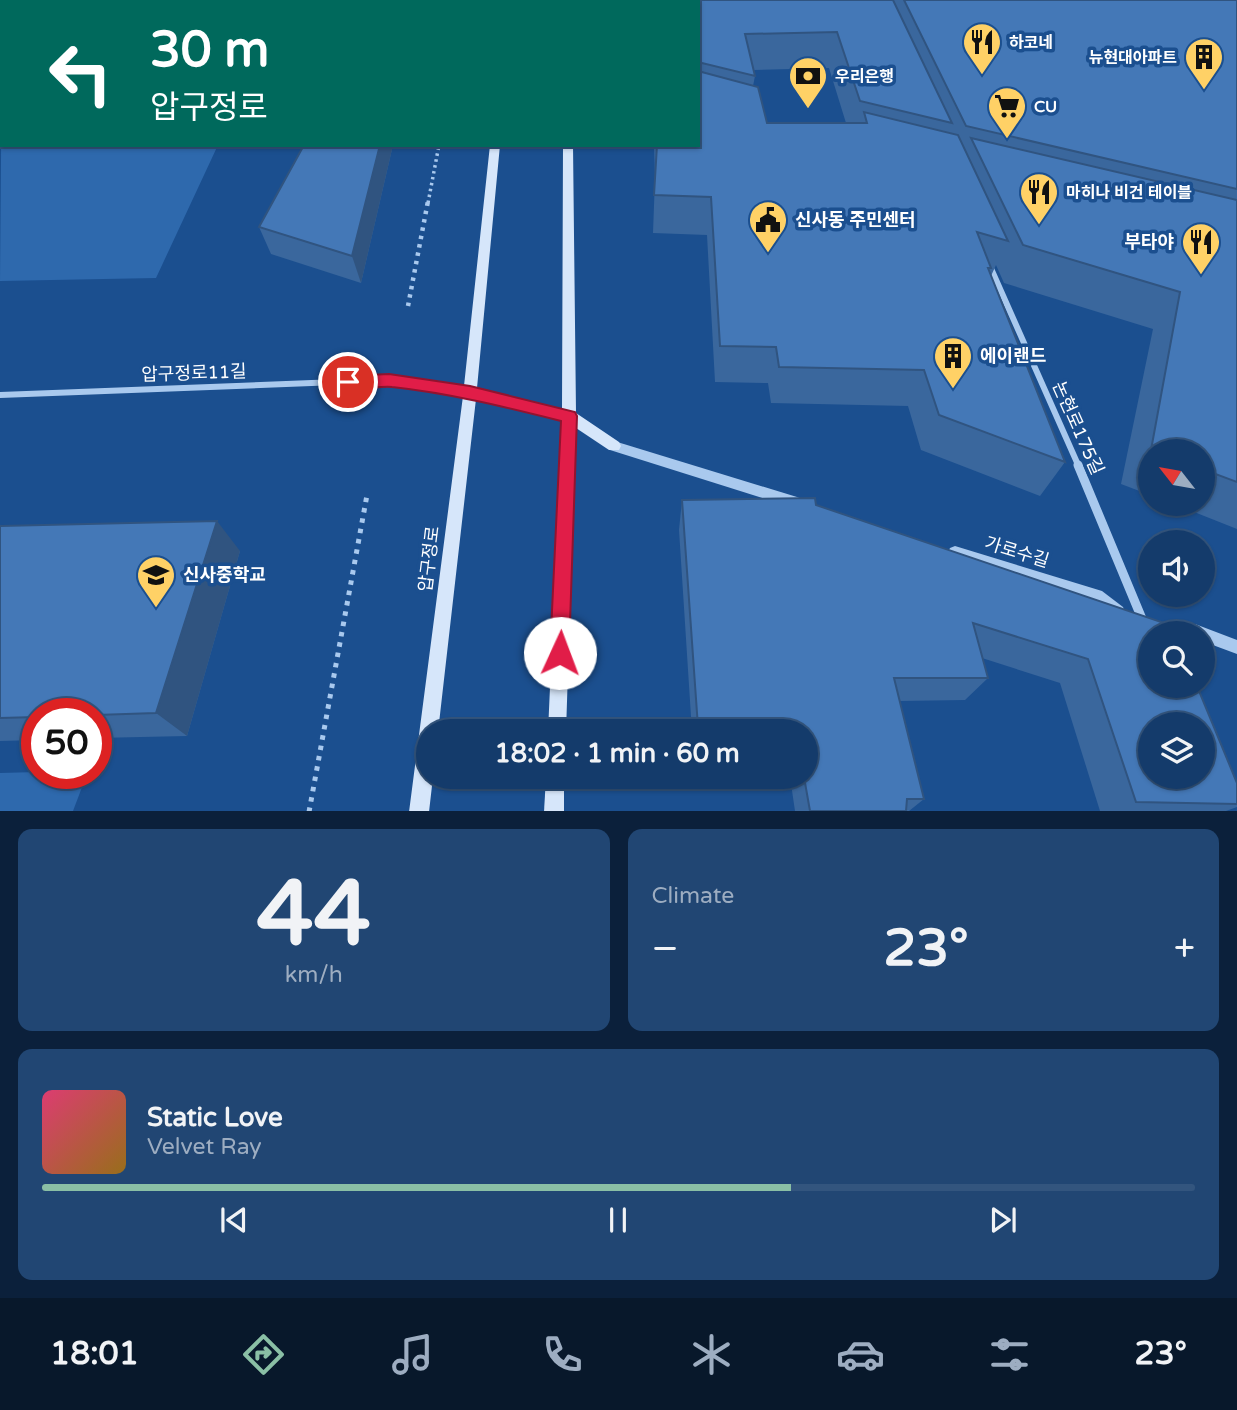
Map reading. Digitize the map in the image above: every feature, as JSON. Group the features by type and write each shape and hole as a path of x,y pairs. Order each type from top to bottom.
{"main road":[{"name":"압구정로","path":"431,719 470,392 495,147"},
{"path":"557,719 569,416 568,147"},
{"path":"389,380 470,392 569,416 614,446"},
{"name":"압구정로","path":"419,811 422,789"},
{"path":"554,811 555,789"}],"street":[{"name":"논현로175길","path":"986,258 1114,546 1142,621"},
{"name":"압구정로11길","path":"0,395 389,380"},
{"path":"614,446 810,507"},
{"name":"가로수길","path":"940,548 1097,596 1138,628"},
{"path":"1215,638 1237,646"}],"path":[{"path":"408,306 439,147"},
{"path":"309,811 367,495"}],"shaded area":[{"path":"1,147 217,147 156,278 0,281"},
{"path":"21,772 21,789 81,789 73,811 0,811 0,773"}],"building":[{"path":"700,0 893,0 952,123 860,101 837,32 745,34 755,76 702,63"},
{"path":"904,0 1237,0 1237,189 966,126"},
{"path":"700,72 758,87 767,123 867,123 864,112 958,135 1008,241 977,232 991,268 988,268 1065,462 939,415 924,370 779,367 776,347 720,346 711,197 654,195 657,147 700,147"},
{"path":"971,138 1237,200 1237,482 1215,474 1215,439 1153,439 1180,292 1023,245"},
{"path":"303,147 379,147 352,256 259,227"},
{"path":"815,498 816,505 1158,621 1138,621 1138,698 1202,698 1208,712 1138,712 1138,789 1215,789 1215,730 1237,783 1237,804 1136,802 1088,659 973,623 988,678 894,678 924,799 907,799 906,811 810,811 806,789 818,789 818,719 697,719 682,500"},
{"path":"217,521 156,713 112,714 112,698 21,698 21,717 0,718 0,526"}],"place":[{"name":"하코네","path":"982,76"},
{"name":"뉴현대아파트","path":"1204,91"},
{"name":"우리은행","path":"808,110"},
{"name":"CU","path":"1007,140"},
{"name":"마히나 비건 테이블","path":"1039,226"},
{"name":"신사동 주민센터","path":"768,254"},
{"name":"부타야","path":"1201,276"},
{"name":"에이랜드","path":"953,390"},
{"name":"신사중학교","path":"156,609"}],"route":[{"path":"348,382 389,380 470,392 569,416 560,653"}]}
